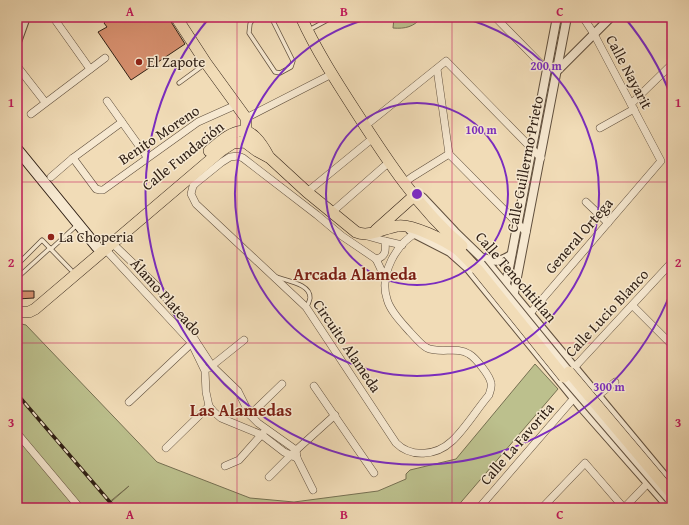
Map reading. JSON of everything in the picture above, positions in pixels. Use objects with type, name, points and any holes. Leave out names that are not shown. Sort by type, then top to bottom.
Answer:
[{"type":"main road","name":"Calle Tenochtitlan","points":[[301,17],[332,74],[388,163],[414,196],[450,236],[480,263],[567,375]]},
{"type":"main road","points":[[178,18],[206,63],[246,118],[246,137]]},
{"type":"main road","name":"Calle Fundación","points":[[105,246],[136,213],[230,134],[238,131],[246,137]]},
{"type":"main road","name":"Calle Fundación","points":[[18,312],[29,307],[74,272],[222,150],[246,137],[254,136],[263,146],[270,158],[307,192],[356,232],[369,233]]},
{"type":"main road","points":[[17,150],[78,224],[105,246]]},
{"type":"main road","points":[[369,233],[414,196]]},
{"type":"main road","points":[[369,233],[401,225],[456,248],[467,258],[480,263]]},
{"type":"main road","points":[[567,375],[671,501]]},
{"type":"street","points":[[17,42],[26,17]]},
{"type":"street","points":[[53,17],[90,69]]},
{"type":"street","points":[[495,17],[546,69],[557,70],[611,17]]},
{"type":"street","name":"Calle Guillermo Prieto","points":[[499,306],[507,286],[511,255],[557,17]]},
{"type":"street","name":"Calle Guillermo Prieto","points":[[506,316],[514,296],[568,17]]},
{"type":"street","name":"Calle Nayarit","points":[[583,17],[594,34],[661,162]]},
{"type":"street","points":[[31,114],[105,58]]},
{"type":"street","points":[[365,126],[446,61],[541,158]]},
{"type":"street","points":[[600,128],[633,107],[672,64]]},
{"type":"street","points":[[17,66],[45,102]]},
{"type":"street","points":[[437,68],[449,154],[526,232]]},
{"type":"street","name":"Calle Fundación","points":[[246,118],[332,74]]},
{"type":"street","points":[[107,101],[147,157]]},
{"type":"street","name":"Benito Moreno","points":[[73,158],[96,189],[103,190],[147,157],[198,122],[236,105]]},
{"type":"street","points":[[51,177],[73,158],[122,122]]},
{"type":"street","points":[[307,192],[373,138]]},
{"type":"street","points":[[404,184],[412,177],[449,154]]},
{"type":"street","name":"Circuito Alameda","points":[[386,280],[376,259],[342,236],[318,215],[247,161],[238,156],[230,157],[222,162],[193,186],[191,194],[196,204],[306,307],[396,443],[405,450],[414,454],[428,453],[452,440],[489,395],[491,388],[490,379],[470,354],[458,350],[435,350],[426,348],[407,328],[389,304],[385,290],[388,268],[392,259],[402,245],[418,232]]},
{"type":"street","name":"General Ortega","points":[[517,328],[661,162]]},
{"type":"street","points":[[332,212],[388,163]]},
{"type":"street","points":[[586,202],[608,223]]},
{"type":"street","points":[[397,211],[396,218],[401,225]]},
{"type":"street","name":"Calle Tenochtitlan","points":[[418,232],[459,258],[517,328],[567,375]]},
{"type":"street","points":[[369,233],[384,241],[402,245]]},
{"type":"street","points":[[376,259],[381,258],[386,250],[384,241]]},
{"type":"street","name":"Álamo Plateado","points":[[105,246],[193,341]]},
{"type":"street","name":"Álamo Plateado","points":[[105,246],[159,288],[193,341],[208,368],[206,392],[209,406]]},
{"type":"street","points":[[480,263],[502,260],[511,255]]},
{"type":"street","name":"Calle Tenochtitlan","points":[[480,263],[507,286],[529,314],[567,375]]},
{"type":"street","name":"Calle Lucio Blanco","points":[[567,375],[671,267]]},
{"type":"street","points":[[633,306],[672,345]]},
{"type":"street","points":[[244,340],[208,368],[238,391],[250,415],[264,432],[294,454],[313,490]]},
{"type":"street","points":[[129,402],[193,341]]},
{"type":"street","points":[[567,375],[598,396],[672,485]]},
{"type":"street","points":[[567,375],[574,398],[582,408],[648,483],[671,501]]},
{"type":"street","points":[[582,408],[615,382]]},
{"type":"street","points":[[250,415],[282,384]]},
{"type":"street","points":[[314,386],[374,473]]},
{"type":"street","name":"Calle La Favorita","points":[[482,507],[574,398]]},
{"type":"street","points":[[166,448],[209,406],[221,418],[264,432]]},
{"type":"street","points":[[268,477],[334,415]]},
{"type":"street","points":[[225,466],[239,460],[264,432]]},
{"type":"street","points":[[17,433],[80,508]]},
{"type":"street","points":[[542,508],[585,463],[624,508],[648,483]]},
{"type":"lane","points":[[254,17],[250,24],[249,33],[275,72],[280,73],[291,67],[293,61],[271,17]]},
{"type":"lane","points":[[308,30],[333,17]]},
{"type":"lane","points":[[179,83],[206,63]]},
{"type":"lane","points":[[17,278],[78,224]]},
{"type":"lane","points":[[17,265],[42,240],[74,272]]},
{"type":"lane","points":[[274,276],[304,286],[310,296],[309,304],[306,307]]},
{"type":"green space","points":[[391,17],[422,17],[412,25],[405,28],[393,28],[394,18]]},
{"type":"green space","points":[[17,323],[26,325],[157,462],[250,498],[294,502],[378,491],[406,479],[406,474],[410,470],[456,459],[535,364],[558,389],[456,508],[104,508],[129,486],[102,508],[17,508]]},
{"type":"building","name":"El Zapote","points":[[108,17],[168,17],[185,44],[131,80],[98,32],[107,27],[104,23]]},
{"type":"building","points":[[17,291],[34,291],[34,298],[17,299]]},
{"type":"railway","points":[[17,394],[115,508]]},
{"type":"place","name":"El Zapote","points":[[139,62]]},
{"type":"place","name":"La Choperia","points":[[51,237]]},
{"type":"district","name":"Arcada Alameda","points":[[355,274]]},
{"type":"district","name":"Las Alamedas","points":[[241,410]]}]
